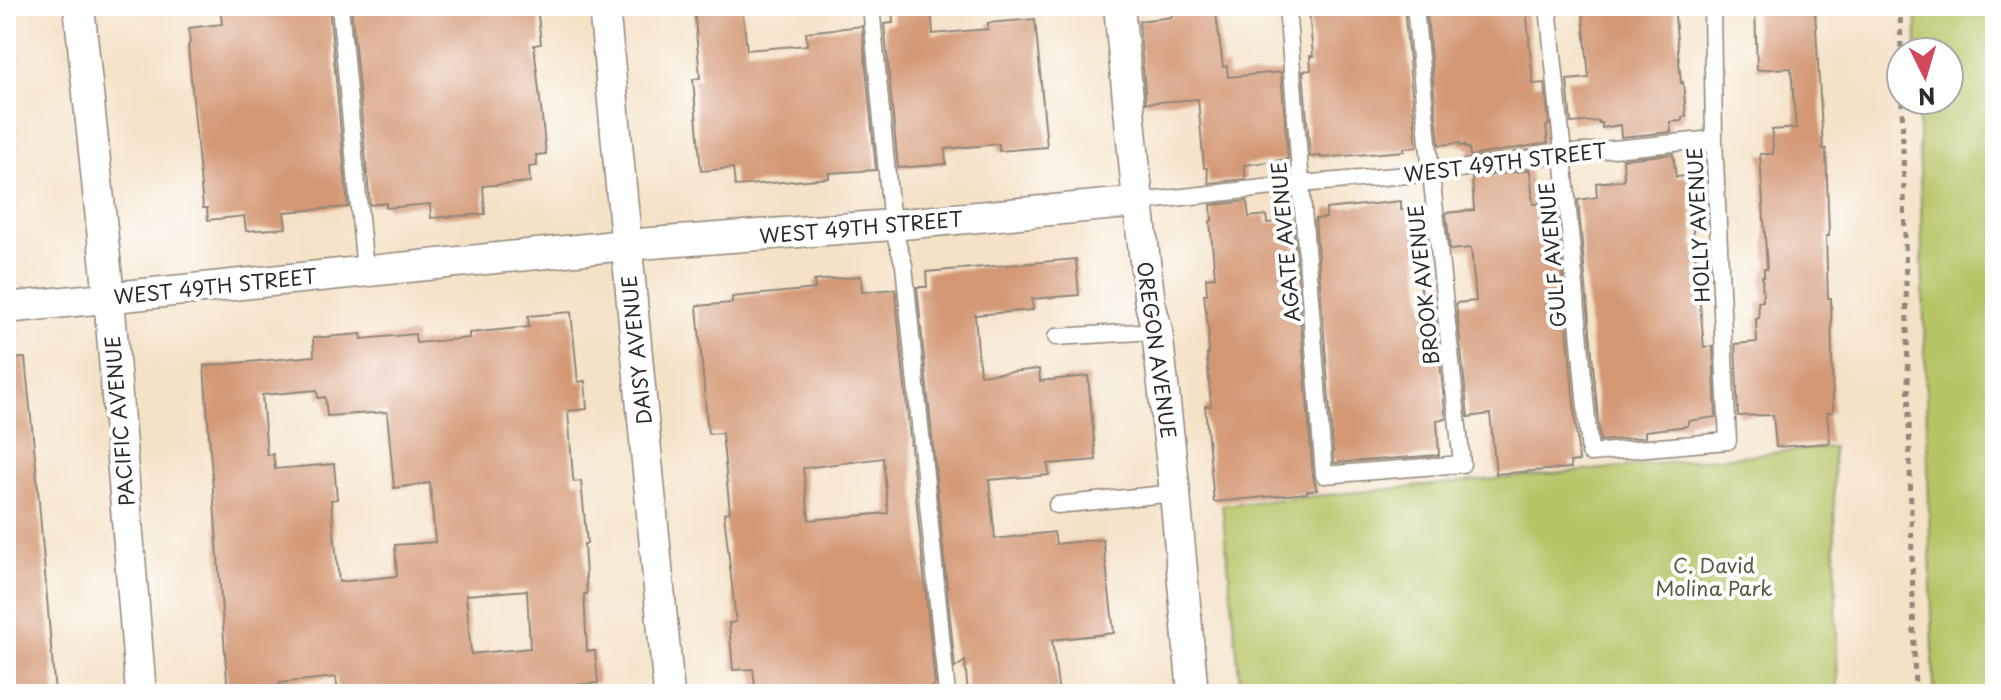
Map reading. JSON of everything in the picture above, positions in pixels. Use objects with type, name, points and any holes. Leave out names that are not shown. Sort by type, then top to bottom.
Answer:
[{"type":"street","name":"PACIFIC AVENUE","points":[[79,6],[109,297],[141,694]]},
{"type":"street","name":"DAISY AVENUE","points":[[604,6],[669,694]]},
{"type":"street","name":"OREGON AVENUE","points":[[1119,6],[1138,202],[1150,303],[1157,331],[1175,493],[1193,694]]},
{"type":"street","name":"WEST 49TH STREET","points":[[6,308],[625,245],[1138,202]]},
{"type":"lane","points":[[340,6],[365,271]]},
{"type":"lane","points":[[871,6],[892,225],[904,265],[947,694]]},
{"type":"lane","name":"AGATE AVENUE","points":[[1287,6],[1324,475]]},
{"type":"lane","name":"BROOK AVENUE","points":[[1324,475],[1462,464],[1415,6]]},
{"type":"lane","name":"GULF AVENUE","points":[[1548,6],[1590,453]]},
{"type":"lane","name":"HOLLY AVENUE","points":[[1590,453],[1728,441],[1714,139],[1712,6]]},
{"type":"lane","name":"WEST 49TH STREET","points":[[1138,202],[1431,173],[1563,154],[1714,139]]},
{"type":"lane","points":[[1056,337],[1157,331]]},
{"type":"lane","points":[[1057,505],[1175,493]]},
{"type":"path","points":[[1900,6],[1901,36]]},
{"type":"path","points":[[1902,116],[1915,694]]},
{"type":"green space","points":[[1916,6],[1995,6],[1995,694],[1934,694],[1918,116],[1965,116],[1965,36],[1917,36]]},
{"type":"green space","name":"C. David Molina Park","points":[[1833,447],[1838,694],[1241,694],[1222,505]]},
{"type":"building","points":[[329,6],[348,207],[284,212],[286,228],[246,231],[244,216],[208,220],[207,208],[203,208],[189,28],[222,24],[220,8]]},
{"type":"building","points":[[351,6],[537,6],[541,44],[534,45],[546,154],[536,155],[537,166],[529,167],[530,182],[483,186],[485,214],[431,218],[430,204],[386,208],[386,203],[370,205]]},
{"type":"building","points":[[694,6],[742,6],[747,50],[807,45],[806,32],[862,26],[876,170],[829,173],[829,178],[735,186],[733,168],[701,171],[693,79],[700,78]]},
{"type":"building","points":[[892,6],[931,6],[933,34],[988,29],[988,23],[1035,19],[1047,147],[999,151],[999,144],[945,149],[946,164],[898,168],[884,24],[893,23]]},
{"type":"building","points":[[1171,6],[1215,6],[1223,67],[1227,66],[1228,77],[1281,72],[1288,159],[1244,165],[1246,179],[1209,183],[1207,168],[1204,168],[1198,99],[1146,103],[1139,21],[1172,17]]},
{"type":"building","points":[[1314,6],[1404,6],[1417,147],[1404,148],[1404,151],[1310,157],[1303,71],[1311,70],[1310,56],[1313,56],[1309,10],[1315,9]]},
{"type":"building","points":[[1426,6],[1526,6],[1533,84],[1545,83],[1548,143],[1470,156],[1469,148],[1460,146],[1460,143],[1439,145]]},
{"type":"building","points":[[1582,6],[1674,6],[1686,116],[1682,117],[1682,121],[1670,122],[1671,132],[1621,137],[1620,125],[1602,128],[1599,121],[1571,123],[1567,80],[1589,78]]},
{"type":"building","points":[[1755,6],[1807,6],[1807,10],[1815,10],[1823,149],[1826,149],[1833,412],[1827,413],[1830,443],[1776,447],[1773,415],[1738,416],[1735,344],[1757,342],[1758,302],[1763,301],[1762,276],[1764,269],[1767,269],[1760,154],[1773,154],[1772,130],[1796,128],[1791,68],[1757,70]]},
{"type":"building","points":[[1673,154],[1676,177],[1688,176],[1704,347],[1713,346],[1716,417],[1688,421],[1688,426],[1645,431],[1645,437],[1600,441],[1578,200],[1597,197],[1596,183],[1624,180],[1623,159]]},
{"type":"building","points":[[1530,170],[1533,204],[1556,202],[1579,461],[1570,462],[1571,468],[1496,474],[1490,414],[1468,417],[1456,303],[1476,301],[1471,248],[1450,250],[1446,213],[1474,210],[1472,178]]},
{"type":"building","points":[[1247,201],[1249,217],[1266,215],[1267,223],[1293,220],[1313,476],[1317,490],[1214,502],[1205,406],[1211,406],[1204,294],[1207,294],[1206,278],[1215,277],[1211,205]]},
{"type":"building","points":[[1401,201],[1401,210],[1412,209],[1413,216],[1424,215],[1428,252],[1417,253],[1423,306],[1434,305],[1446,419],[1437,420],[1439,455],[1334,463],[1315,219],[1326,218],[1326,209]]},
{"type":"building","points":[[1076,259],[1079,295],[1032,299],[1033,310],[975,315],[980,375],[1039,369],[1040,381],[1088,376],[1096,460],[1048,464],[1049,475],[989,480],[995,539],[1054,532],[1056,544],[1103,539],[1114,633],[1052,640],[1059,694],[968,694],[965,661],[955,668],[917,287],[927,287],[926,272]]},
{"type":"building","points":[[861,276],[862,292],[895,289],[935,684],[922,694],[756,694],[753,669],[733,670],[729,623],[736,622],[724,513],[730,512],[722,433],[708,434],[697,306],[732,303],[732,297],[815,289],[814,281]],"holes":[[[883,458],[888,513],[809,520],[803,468]]]},
{"type":"building","points":[[571,312],[578,382],[585,381],[587,409],[568,411],[573,478],[574,482],[581,481],[587,544],[584,544],[587,594],[584,594],[587,651],[595,651],[598,683],[473,694],[338,694],[336,677],[279,683],[280,694],[228,694],[204,366],[314,356],[313,338],[361,334],[362,339],[415,334],[416,343],[469,338],[469,333],[529,327],[528,316]],"holes":[[[317,390],[318,398],[325,397],[327,416],[387,412],[394,488],[430,483],[435,542],[395,545],[397,576],[339,582],[331,500],[337,499],[334,464],[275,469],[273,454],[267,455],[262,395]],[[527,590],[530,648],[471,654],[466,595]]]},
{"type":"building","points":[[25,358],[55,694],[9,694],[6,664],[6,359]]}]
